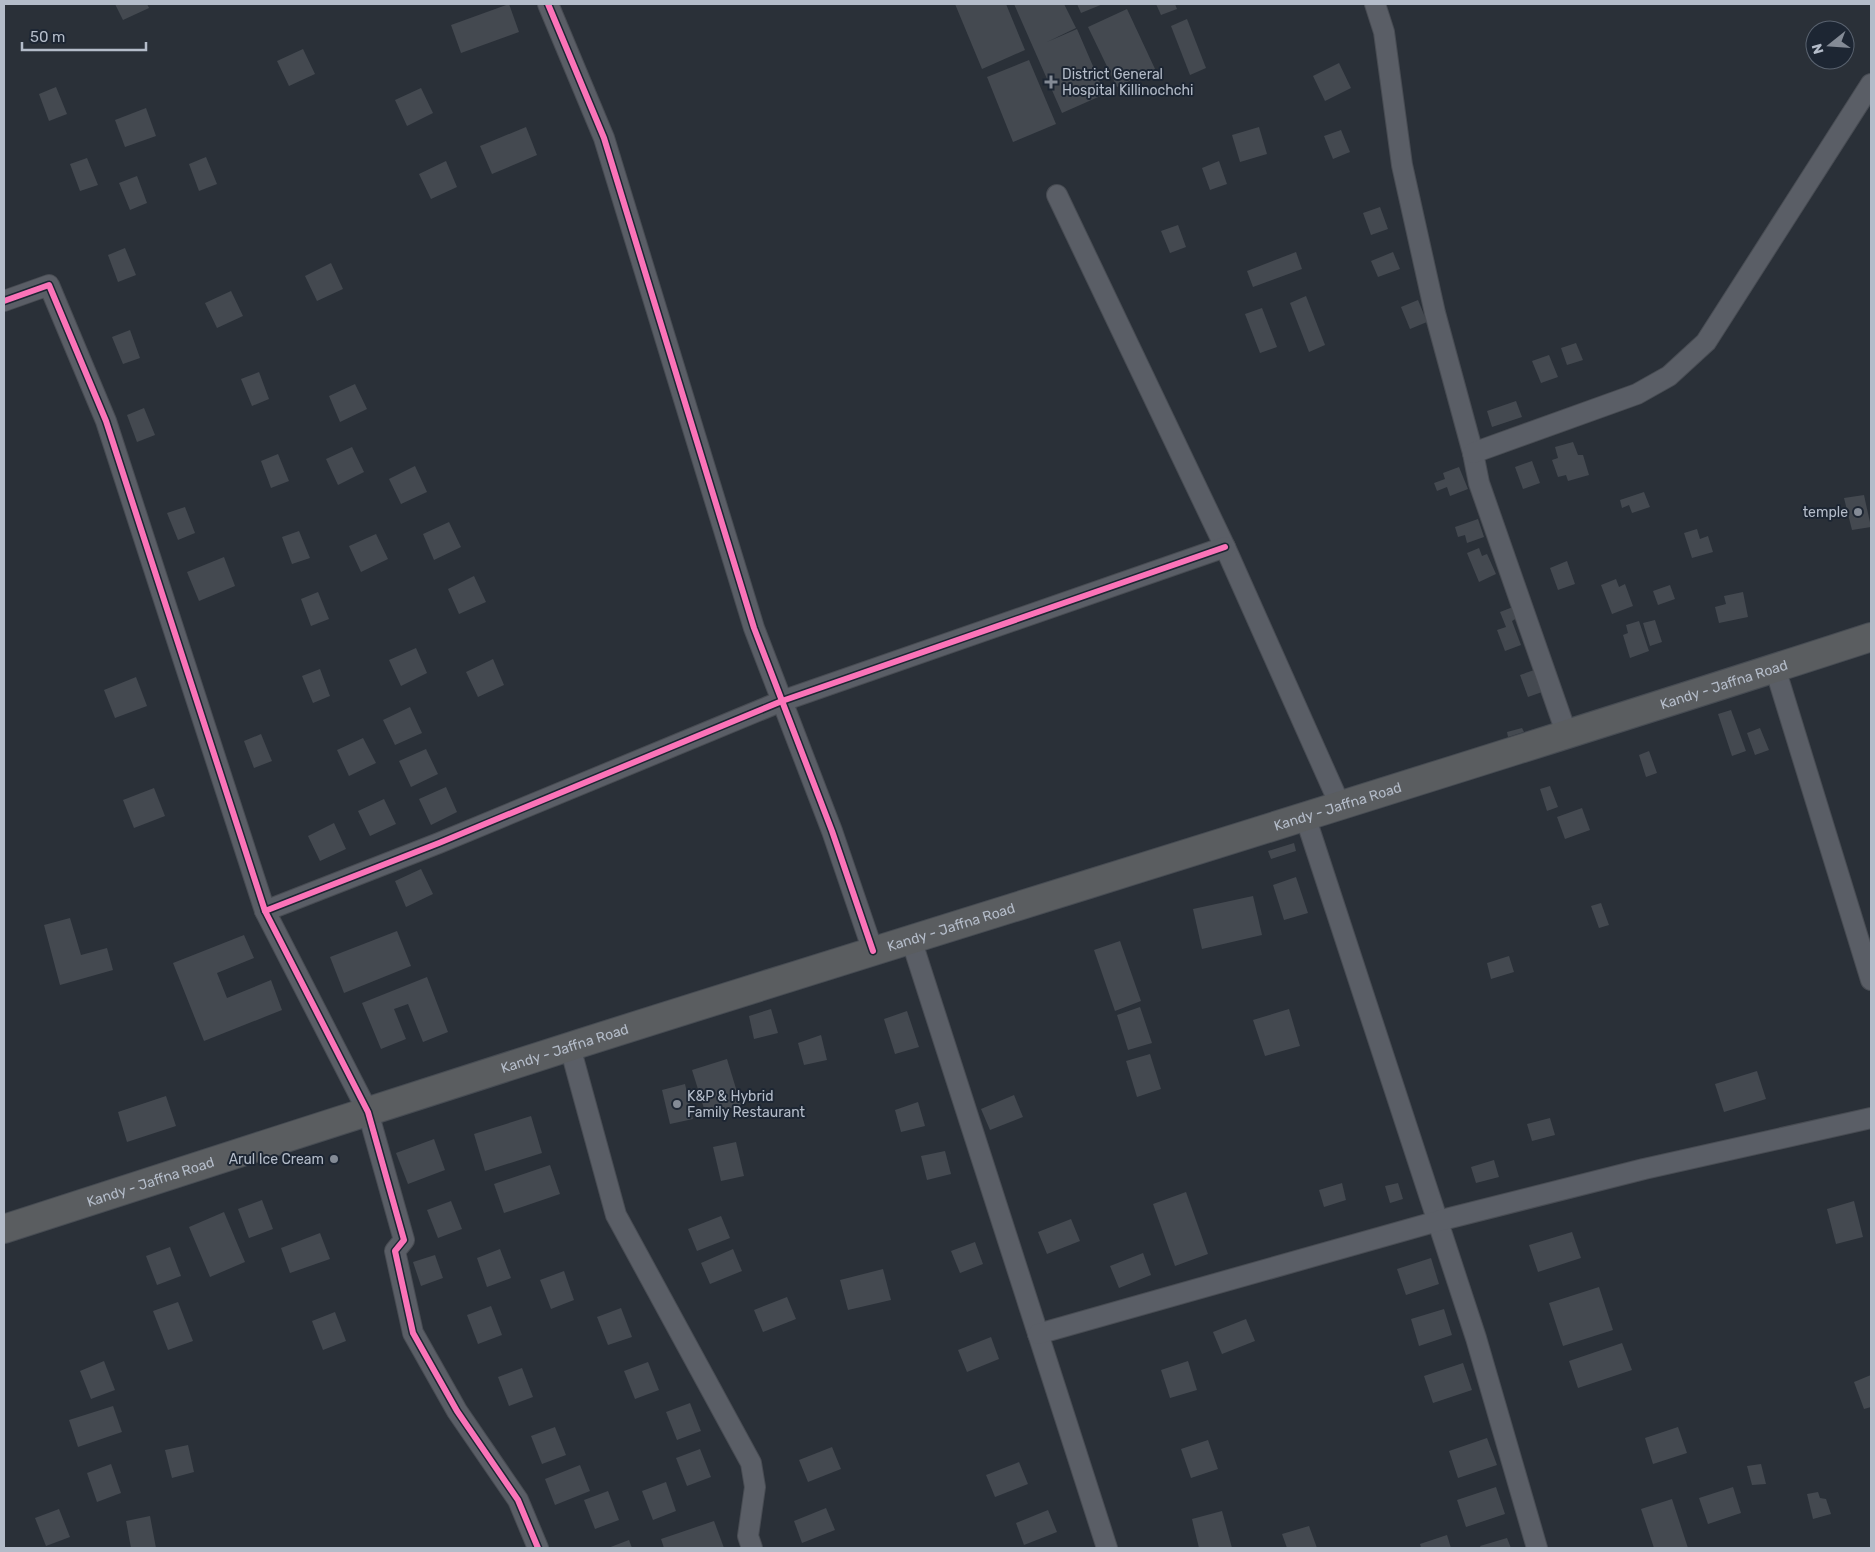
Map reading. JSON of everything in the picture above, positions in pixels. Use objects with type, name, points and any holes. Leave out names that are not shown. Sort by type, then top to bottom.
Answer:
[{"type":"highway","name":"Kandy - Jaffna Road","points":[[4,1229],[570,1047],[1567,735],[1871,637]]},
{"type":"street","points":[[548,4],[604,138],[754,628],[832,831],[873,951]]},
{"type":"street","points":[[1374,4],[1384,32],[1402,165],[1435,313],[1474,453],[1479,483],[1567,735]]},
{"type":"street","points":[[1474,453],[1637,394],[1669,376],[1706,342],[1871,84]]},
{"type":"street","points":[[1057,195],[1225,548],[1340,805]]},
{"type":"street","points":[[4,301],[49,285],[53,294],[106,421],[265,911],[368,1112],[404,1240],[396,1251],[413,1333],[457,1412],[518,1500],[538,1548]]},
{"type":"street","points":[[265,911],[439,843],[782,701],[1225,548]]},
{"type":"street","points":[[1775,668],[1871,980]]},
{"type":"street","points":[[1305,816],[1476,1338],[1537,1548]]},
{"type":"street","points":[[911,939],[1107,1548]]},
{"type":"street","points":[[570,1047],[616,1215],[751,1463],[755,1487],[748,1536],[752,1548]]},
{"type":"street","points":[[1038,1334],[1438,1222],[1644,1169],[1871,1118]]},
{"type":"building","points":[[115,4],[147,4],[149,8],[123,20]]},
{"type":"building","points":[[509,4],[519,32],[461,53],[451,25]]},
{"type":"building","points":[[955,4],[1006,4],[1025,50],[982,69]]},
{"type":"building","points":[[1014,4],[1064,4],[1076,28],[1047,42],[1077,29],[1105,94],[1062,113]]},
{"type":"building","points":[[1077,4],[1103,4],[1081,13]]},
{"type":"building","points":[[1156,4],[1175,4],[1177,9],[1161,15]]},
{"type":"building","points":[[1127,9],[1155,69],[1117,87],[1088,27]]},
{"type":"building","points":[[1187,19],[1206,68],[1190,75],[1171,26]]},
{"type":"building","points":[[303,49],[315,74],[289,86],[277,61]]},
{"type":"building","points":[[1029,60],[1056,124],[1013,142],[987,77]]},
{"type":"building","points":[[1339,63],[1351,88],[1325,101],[1313,76]]},
{"type":"building","points":[[56,87],[67,114],[49,121],[39,94]]},
{"type":"building","points":[[421,88],[433,113],[407,126],[395,100]]},
{"type":"building","points":[[146,108],[156,136],[125,147],[115,120]]},
{"type":"building","points":[[526,127],[537,155],[492,174],[480,146]]},
{"type":"building","points":[[1259,127],[1267,154],[1240,162],[1232,135]]},
{"type":"building","points":[[1341,130],[1350,152],[1333,159],[1324,136]]},
{"type":"building","points":[[206,157],[217,184],[199,191],[189,164]]},
{"type":"building","points":[[87,158],[98,185],[80,191],[70,164]]},
{"type":"building","points":[[446,161],[457,187],[431,199],[419,174]]},
{"type":"building","points":[[1219,161],[1227,184],[1210,190],[1202,168]]},
{"type":"building","points":[[137,176],[147,203],[130,210],[119,183]]},
{"type":"building","points":[[1380,207],[1388,229],[1371,235],[1363,213]]},
{"type":"building","points":[[1178,225],[1186,247],[1170,253],[1161,231]]},
{"type":"building","points":[[125,248],[136,275],[118,282],[108,255]]},
{"type":"building","points":[[1296,252],[1302,269],[1253,287],[1247,271]]},
{"type":"building","points":[[1393,252],[1400,269],[1378,277],[1371,261]]},
{"type":"building","points":[[331,263],[343,289],[317,301],[305,276]]},
{"type":"building","points":[[231,291],[243,316],[217,328],[205,303]]},
{"type":"building","points":[[1306,296],[1325,345],[1309,352],[1290,303]]},
{"type":"building","points":[[1418,300],[1427,322],[1410,329],[1401,307]]},
{"type":"building","points":[[1262,308],[1277,347],[1260,353],[1245,314]]},
{"type":"building","points":[[130,330],[140,358],[123,364],[112,337]]},
{"type":"building","points":[[1576,343],[1583,360],[1567,365],[1561,348]]},
{"type":"building","points":[[1549,355],[1558,377],[1541,383],[1532,361]]},
{"type":"building","points":[[259,372],[269,399],[252,406],[241,379]]},
{"type":"building","points":[[355,384],[367,409],[340,422],[329,396]]},
{"type":"building","points":[[1516,401],[1522,417],[1492,427],[1487,411]]},
{"type":"building","points":[[144,408],[155,435],[137,442],[127,415]]},
{"type":"building","points":[[1573,442],[1578,455],[1583,455],[1589,475],[1568,481],[1566,475],[1558,477],[1552,460],[1558,458],[1555,447]]},
{"type":"building","points":[[352,447],[364,472],[338,485],[326,459]]},
{"type":"building","points":[[278,454],[289,481],[271,488],[261,461]]},
{"type":"building","points":[[1532,461],[1540,483],[1523,489],[1515,467]]},
{"type":"building","points":[[415,466],[427,492],[401,504],[389,479]]},
{"type":"building","points":[[1459,467],[1468,489],[1450,496],[1447,487],[1437,491],[1434,483],[1445,479],[1443,473]]},
{"type":"building","points":[[1644,492],[1650,507],[1632,513],[1629,505],[1622,508],[1620,500]]},
{"type":"building","name":"temple","points":[[1864,495],[1871,527],[1852,530],[1844,498]]},
{"type":"building","points":[[185,507],[195,533],[178,540],[167,513]]},
{"type":"building","points":[[1478,519],[1484,537],[1467,543],[1465,535],[1458,537],[1455,527]]},
{"type":"building","points":[[449,522],[461,547],[434,560],[423,534]]},
{"type":"building","points":[[1697,529],[1700,539],[1708,536],[1713,552],[1692,558],[1684,533]]},
{"type":"building","points":[[299,531],[310,558],[292,564],[282,537]]},
{"type":"building","points":[[376,534],[388,559],[361,572],[349,546]]},
{"type":"building","points":[[1479,548],[1482,556],[1487,554],[1496,574],[1479,582],[1467,553]]},
{"type":"building","points":[[224,557],[235,586],[199,601],[187,572]]},
{"type":"building","points":[[1567,561],[1575,584],[1558,590],[1550,568]]},
{"type":"building","points":[[474,576],[486,602],[459,614],[448,589]]},
{"type":"building","points":[[1616,579],[1619,587],[1625,584],[1633,606],[1612,614],[1601,585]]},
{"type":"building","points":[[1670,585],[1675,599],[1658,605],[1653,591]]},
{"type":"building","points":[[318,592],[329,619],[311,626],[301,599]]},
{"type":"building","points":[[1743,592],[1748,617],[1719,623],[1715,607],[1726,604],[1724,596]]},
{"type":"building","points":[[1513,607],[1517,618],[1512,621],[1521,645],[1505,651],[1497,630],[1506,627],[1500,612]]},
{"type":"building","points":[[1655,620],[1662,642],[1650,646],[1643,623]]},
{"type":"building","points":[[1639,621],[1649,651],[1630,658],[1623,635],[1628,633],[1626,625]]},
{"type":"building","points":[[416,648],[427,673],[401,686],[389,660]]},
{"type":"building","points":[[493,659],[504,685],[478,697],[466,672]]},
{"type":"building","points":[[320,669],[330,696],[313,703],[302,676]]},
{"type":"building","points":[[1537,669],[1545,691],[1528,697],[1520,675]]},
{"type":"building","points":[[136,677],[147,706],[115,718],[104,690]]},
{"type":"building","points":[[410,707],[422,733],[395,745],[383,720]]},
{"type":"building","points":[[1731,710],[1746,751],[1732,756],[1718,714]]},
{"type":"building","points":[[1522,728],[1524,732],[1508,737],[1507,732]]},
{"type":"building","points":[[1760,728],[1769,750],[1755,755],[1747,733]]},
{"type":"building","points":[[261,734],[272,761],[254,768],[244,741]]},
{"type":"building","points":[[363,738],[376,763],[349,776],[337,750]]},
{"type":"building","points":[[426,749],[438,774],[411,787],[399,761]]},
{"type":"building","points":[[1649,751],[1657,773],[1646,777],[1639,755]]},
{"type":"building","points":[[1550,786],[1558,807],[1547,811],[1540,789]]},
{"type":"building","points":[[446,787],[457,812],[431,825],[419,799]]},
{"type":"building","points":[[154,788],[165,816],[134,828],[123,800]]},
{"type":"building","points":[[384,799],[396,824],[370,836],[358,811]]},
{"type":"building","points":[[1582,808],[1590,830],[1565,839],[1557,817]]},
{"type":"building","points":[[334,823],[346,849],[320,861],[308,836]]},
{"type":"building","points":[[1294,843],[1296,851],[1271,859],[1268,851]]},
{"type":"building","points":[[421,869],[433,894],[406,907],[395,881]]},
{"type":"building","points":[[1296,877],[1308,913],[1284,920],[1273,885]]},
{"type":"building","points":[[1253,896],[1262,935],[1202,949],[1193,909]]},
{"type":"building","points":[[1601,903],[1609,925],[1599,928],[1591,906]]},
{"type":"building","points":[[70,918],[81,955],[107,948],[113,970],[60,985],[44,925]]},
{"type":"building","points":[[397,931],[411,966],[344,993],[330,957]]},
{"type":"building","points":[[244,935],[254,958],[217,973],[227,998],[271,980],[282,1010],[204,1041],[173,963]]},
{"type":"building","points":[[1120,941],[1141,1001],[1115,1011],[1094,950]]},
{"type":"building","points":[[1509,956],[1514,972],[1491,979],[1487,963]]},
{"type":"building","points":[[427,977],[448,1032],[423,1042],[408,1004],[394,1009],[406,1039],[381,1049],[362,1003]]},
{"type":"building","points":[[1140,1007],[1152,1043],[1128,1050],[1117,1015]]},
{"type":"building","points":[[771,1009],[778,1033],[754,1039],[749,1016]]},
{"type":"building","points":[[1289,1009],[1300,1046],[1265,1056],[1253,1020]]},
{"type":"building","points":[[907,1011],[919,1047],[895,1054],[884,1019]]},
{"type":"building","points":[[821,1035],[827,1060],[804,1065],[798,1043]]},
{"type":"building","points":[[1150,1054],[1161,1089],[1137,1097],[1126,1061]]},
{"type":"building","points":[[727,1059],[741,1105],[706,1115],[692,1070]]},
{"type":"building","points":[[1757,1071],[1766,1099],[1724,1112],[1715,1084]]},
{"type":"building","points":[[685,1084],[693,1119],[670,1124],[662,1090]]},
{"type":"building","points":[[1014,1095],[1023,1117],[990,1130],[981,1109]]},
{"type":"building","points":[[166,1096],[176,1126],[127,1142],[118,1112]]},
{"type":"building","points":[[918,1102],[925,1126],[901,1132],[895,1110]]},
{"type":"building","points":[[531,1116],[542,1153],[485,1171],[474,1134]]},
{"type":"building","points":[[1550,1118],[1555,1135],[1532,1141],[1527,1124]]},
{"type":"building","points":[[434,1139],[445,1170],[408,1184],[396,1153]]},
{"type":"building","points":[[736,1142],[744,1176],[721,1181],[713,1147]]},
{"type":"building","points":[[945,1151],[951,1174],[927,1180],[921,1156]]},
{"type":"building","points":[[1494,1160],[1499,1177],[1476,1183],[1471,1167]]},
{"type":"building","points":[[550,1165],[560,1194],[504,1213],[494,1184]]},
{"type":"building","points":[[1342,1183],[1346,1200],[1324,1207],[1319,1190]]},
{"type":"building","points":[[1398,1183],[1403,1199],[1390,1203],[1385,1186]]},
{"type":"building","points":[[1186,1192],[1208,1254],[1175,1266],[1153,1204]]},
{"type":"building","points":[[262,1200],[273,1229],[249,1238],[238,1209]]},
{"type":"building","points":[[451,1201],[462,1229],[438,1238],[427,1210]]},
{"type":"building","points":[[1854,1201],[1863,1237],[1836,1244],[1827,1209]]},
{"type":"building","points":[[224,1212],[245,1262],[210,1277],[189,1227]]},
{"type":"building","points":[[721,1216],[730,1238],[697,1251],[688,1229]]},
{"type":"building","points":[[1071,1219],[1080,1241],[1047,1254],[1038,1232]]},
{"type":"building","points":[[1572,1232],[1581,1258],[1538,1272],[1529,1245]]},
{"type":"building","points":[[320,1233],[330,1259],[290,1273],[281,1248]]},
{"type":"building","points":[[975,1242],[983,1264],[960,1273],[951,1251]]},
{"type":"building","points":[[170,1247],[181,1276],[157,1285],[146,1256]]},
{"type":"building","points":[[500,1249],[511,1278],[487,1287],[477,1258]]},
{"type":"building","points":[[733,1249],[742,1271],[710,1284],[701,1263]]},
{"type":"building","points":[[1143,1253],[1151,1275],[1119,1288],[1110,1266]]},
{"type":"building","points":[[435,1255],[443,1278],[421,1286],[413,1262]]},
{"type":"building","points":[[1431,1258],[1439,1284],[1406,1295],[1397,1269]]},
{"type":"building","points":[[883,1269],[891,1300],[848,1310],[840,1280]]},
{"type":"building","points":[[564,1271],[574,1300],[551,1309],[540,1280]]},
{"type":"building","points":[[1599,1287],[1613,1330],[1563,1346],[1549,1303]]},
{"type":"building","points":[[787,1297],[796,1319],[763,1332],[754,1310]]},
{"type":"building","points":[[178,1302],[193,1341],[168,1350],[153,1311]]},
{"type":"building","points":[[491,1306],[502,1335],[478,1344],[467,1315]]},
{"type":"building","points":[[621,1308],[632,1337],[608,1345],[597,1317]]},
{"type":"building","points":[[1444,1309],[1452,1335],[1419,1346],[1411,1319]]},
{"type":"building","points":[[335,1312],[346,1341],[323,1350],[312,1321]]},
{"type":"building","points":[[1246,1319],[1255,1341],[1222,1354],[1213,1332]]},
{"type":"building","points":[[991,1337],[999,1359],[967,1372],[958,1350]]},
{"type":"building","points":[[1622,1343],[1632,1370],[1578,1388],[1569,1361]]},
{"type":"building","points":[[104,1361],[115,1390],[91,1399],[80,1371]]},
{"type":"building","points":[[1188,1361],[1197,1390],[1170,1398],[1161,1370]]},
{"type":"building","points":[[648,1362],[659,1390],[635,1399],[624,1371]]},
{"type":"building","points":[[1463,1363],[1472,1390],[1433,1403],[1424,1376]]},
{"type":"building","points":[[522,1368],[533,1397],[509,1406],[498,1377]]},
{"type":"building","points":[[1871,1375],[1871,1407],[1864,1409],[1854,1382]]},
{"type":"building","points":[[690,1403],[701,1431],[677,1440],[666,1412]]},
{"type":"building","points":[[113,1406],[122,1432],[78,1447],[69,1420]]},
{"type":"building","points":[[555,1427],[566,1455],[542,1464],[531,1436]]},
{"type":"building","points":[[1678,1427],[1687,1453],[1653,1464],[1645,1438]]},
{"type":"building","points":[[1487,1438],[1497,1465],[1458,1478],[1449,1451]]},
{"type":"building","points":[[1208,1440],[1218,1469],[1191,1478],[1181,1449]]},
{"type":"building","points":[[188,1445],[194,1472],[172,1478],[165,1450]]},
{"type":"building","points":[[832,1447],[841,1469],[808,1482],[799,1460]]},
{"type":"building","points":[[700,1449],[711,1477],[687,1486],[676,1458]]},
{"type":"building","points":[[1019,1462],[1028,1484],[995,1497],[986,1475]]},
{"type":"building","points":[[111,1464],[121,1493],[97,1502],[87,1473]]},
{"type":"building","points":[[1761,1464],[1766,1484],[1752,1485],[1747,1466]]},
{"type":"building","points":[[580,1465],[590,1491],[555,1505],[545,1479]]},
{"type":"building","points":[[666,1482],[676,1511],[653,1520],[642,1491]]},
{"type":"building","points":[[1496,1487],[1505,1514],[1466,1527],[1457,1500]]},
{"type":"building","points":[[1733,1487],[1741,1513],[1708,1524],[1699,1498]]},
{"type":"building","points":[[608,1491],[619,1520],[595,1529],[584,1500]]},
{"type":"building","points":[[1818,1492],[1820,1498],[1826,1499],[1831,1514],[1813,1519],[1807,1494]]},
{"type":"building","points":[[1672,1499],[1688,1548],[1654,1548],[1641,1509]]},
{"type":"building","points":[[826,1508],[835,1530],[802,1543],[794,1521]]},
{"type":"building","points":[[59,1509],[70,1537],[46,1546],[35,1518]]},
{"type":"building","points":[[1048,1510],[1057,1532],[1024,1545],[1016,1523]]},
{"type":"building","points":[[1222,1511],[1232,1548],[1199,1548],[1192,1519]]},
{"type":"building","points":[[150,1516],[156,1548],[131,1548],[126,1521]]},
{"type":"building","points":[[714,1521],[724,1548],[664,1548],[661,1539]]},
{"type":"building","points":[[1309,1526],[1317,1548],[1287,1548],[1282,1534]]},
{"type":"building","points":[[1447,1535],[1451,1548],[1421,1548],[1420,1544]]},
{"type":"building","points":[[1507,1538],[1511,1548],[1481,1548],[1480,1546]]},
{"type":"building","points":[[629,1540],[632,1548],[608,1548]]},
{"type":"cycle path","points":[[548,4],[604,138],[754,628],[832,831],[873,951]]},
{"type":"cycle path","points":[[4,301],[49,285],[106,421],[265,911],[368,1112],[404,1240],[395,1251],[413,1333],[457,1411],[518,1500],[538,1548]]},
{"type":"cycle path","points":[[265,911],[439,843],[782,701],[1225,547]]},
{"type":"place","name":"District General Hospital Killinochchi","points":[[1051,82]]},
{"type":"place","name":"temple","points":[[1858,512]]},
{"type":"place","name":"K&P & Hybrid Family Restaurant","points":[[677,1104]]},
{"type":"place","name":"Arul Ice Cream","points":[[334,1159]]}]
